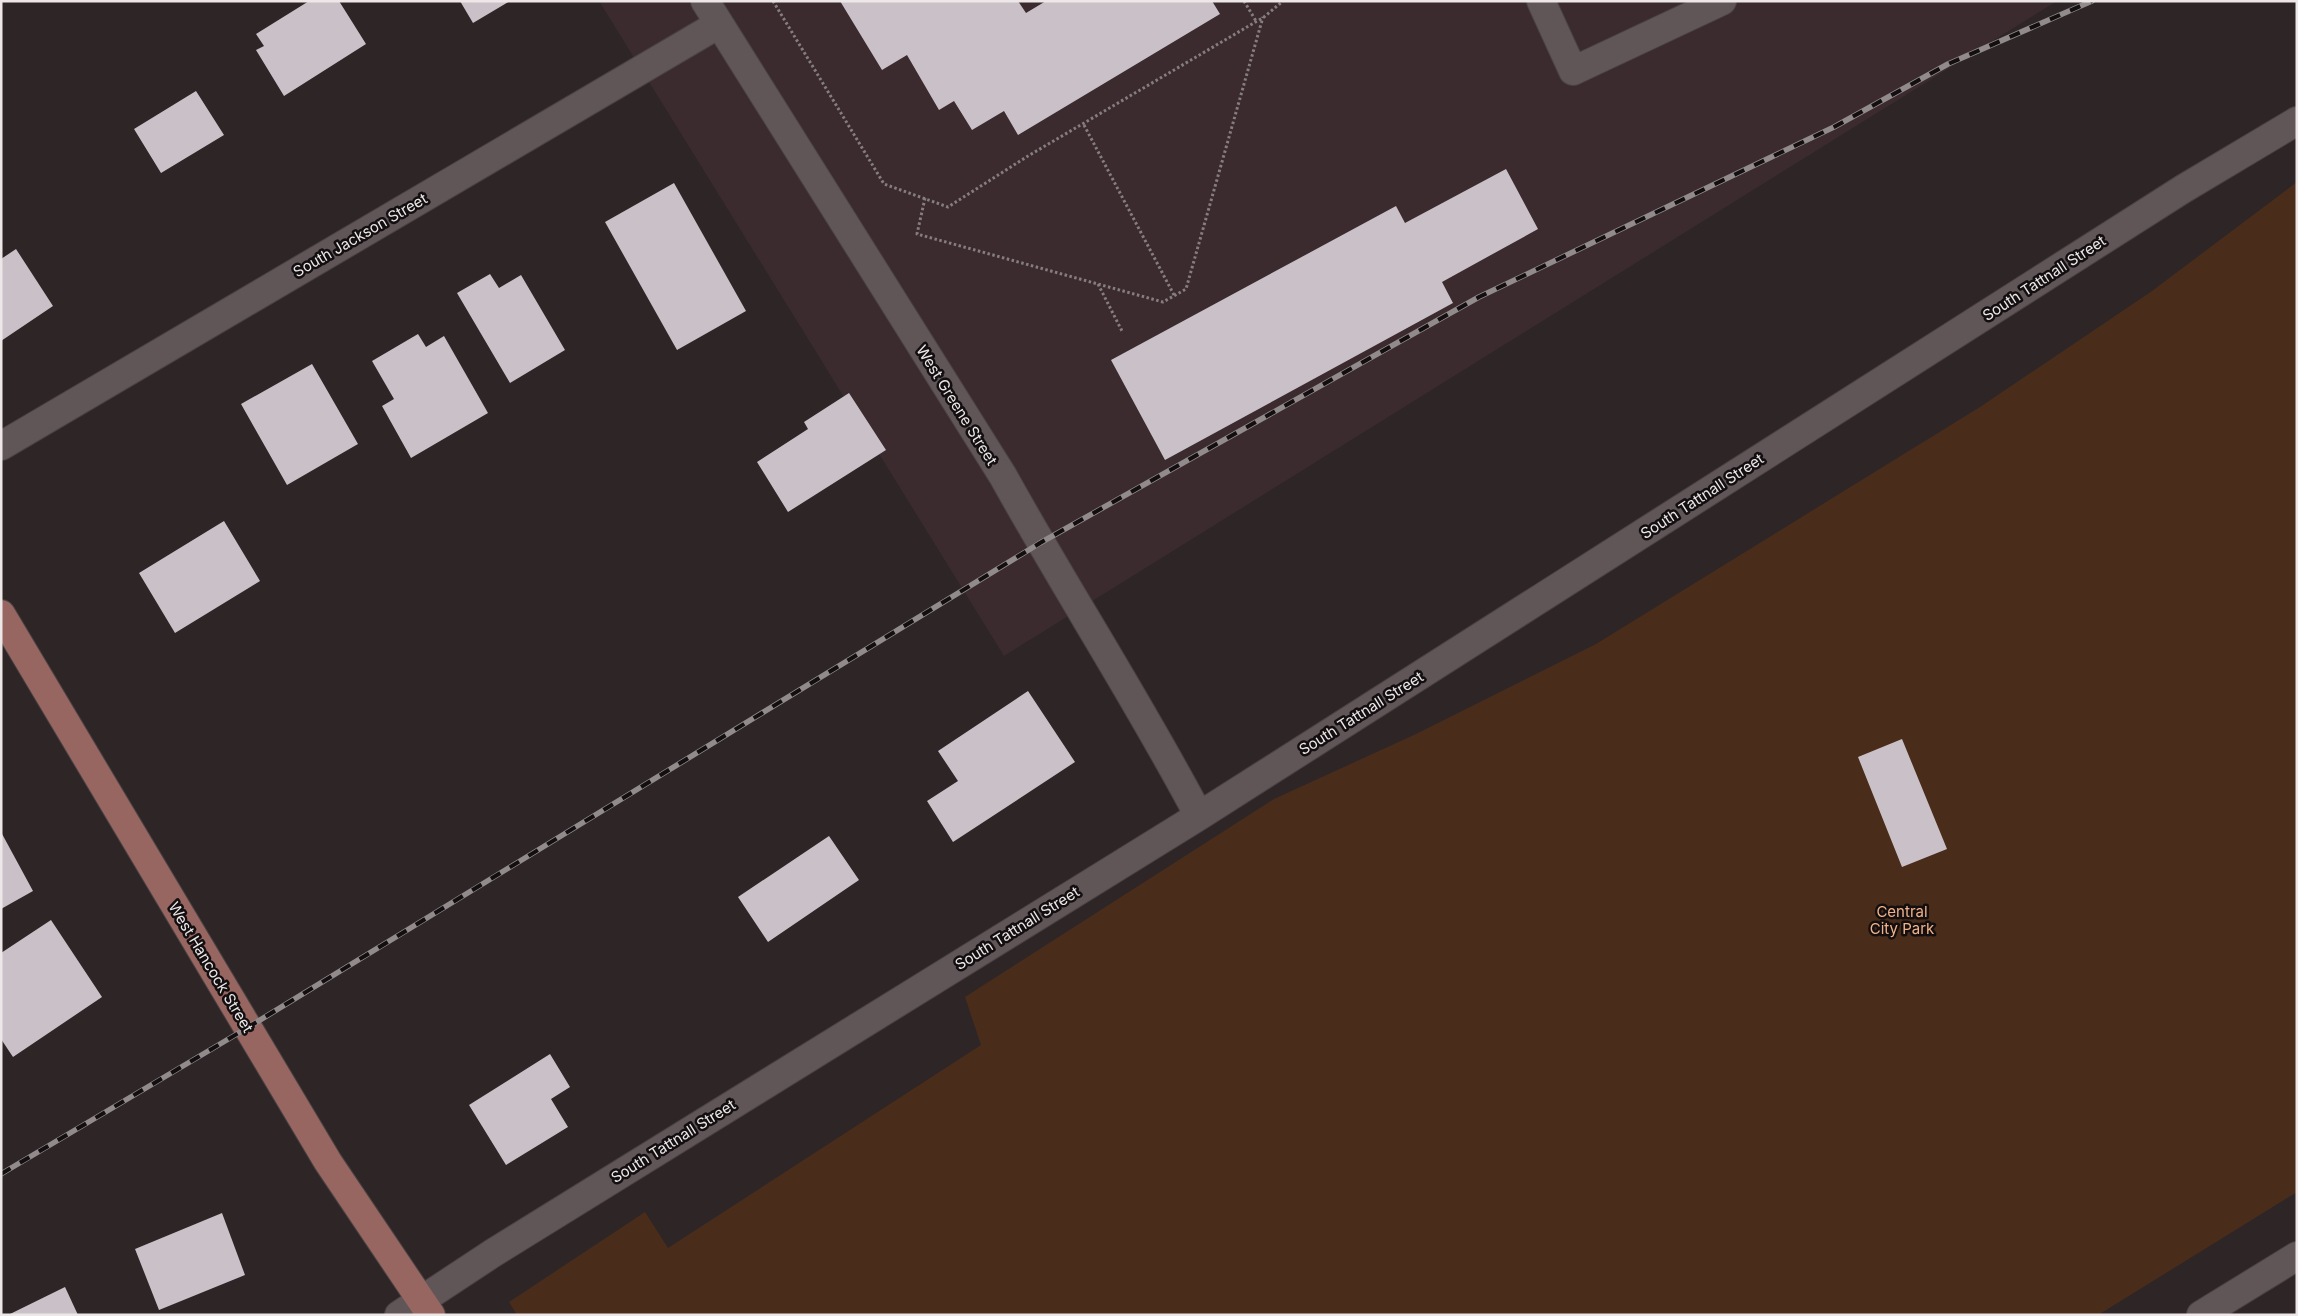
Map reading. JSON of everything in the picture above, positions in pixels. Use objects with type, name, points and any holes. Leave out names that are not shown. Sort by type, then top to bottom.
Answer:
[{"type":"main road","name":"West Hancock Street","points":[[1,614],[328,1162],[426,1308]]},
{"type":"street","name":"West Greene Street","points":[[705,1],[1003,476],[1040,544],[1169,759],[1199,816]]},
{"type":"street","points":[[1541,1],[1573,71],[1722,1]]},
{"type":"street","name":"South Jackson Street","points":[[1,446],[719,24]]},
{"type":"street","name":"South Tattnall Street","points":[[398,1315],[426,1308],[492,1253],[1199,816],[2183,189],[2297,121]]},
{"type":"street","points":[[2201,1315],[2297,1256]]},
{"type":"path","points":[[773,1],[884,184],[948,207],[1028,156],[1084,125],[1264,17],[1283,1]]},
{"type":"path","points":[[1244,1],[1256,21]]},
{"type":"path","points":[[925,198],[917,234],[1163,302],[1186,289],[1264,17]]},
{"type":"path","points":[[1084,125],[1174,295]]},
{"type":"path","points":[[1098,284],[1123,333]]},
{"type":"shaded area","points":[[599,1],[2057,1],[1004,656]]},
{"type":"green space","name":"Central City Park","points":[[2297,182],[2297,1192],[2098,1315],[517,1315],[509,1302],[645,1212],[668,1248],[981,1045],[965,997],[1274,799],[1416,734],[1596,644],[1980,407],[2152,291]]},
{"type":"building","points":[[309,1],[339,1],[366,44],[284,96],[256,50],[264,46],[256,34]]},
{"type":"building","points":[[460,1],[510,1],[473,23]]},
{"type":"building","points":[[840,1],[1018,1],[1026,13],[1046,1],[1212,1],[1220,14],[1018,135],[1004,111],[972,130],[954,101],[939,110],[907,55],[882,70]]},
{"type":"building","points":[[196,91],[224,135],[161,173],[134,129]]},
{"type":"building","points":[[1506,169],[1538,229],[1442,282],[1453,303],[1165,460],[1111,360],[1396,206],[1405,223]]},
{"type":"building","points":[[674,183],[746,311],[677,350],[605,222]]},
{"type":"building","points":[[16,249],[53,306],[1,341],[1,259]]},
{"type":"building","points":[[490,274],[499,288],[521,275],[565,350],[510,383],[457,293]]},
{"type":"building","points":[[418,334],[426,347],[444,336],[488,413],[411,458],[382,406],[394,399],[372,361]]},
{"type":"building","points":[[312,364],[358,444],[287,485],[241,404]]},
{"type":"building","points":[[849,393],[886,450],[788,512],[757,462],[808,429],[804,422]]},
{"type":"building","points":[[224,521],[260,581],[175,633],[139,573]]},
{"type":"building","points":[[1028,691],[1075,762],[953,842],[927,801],[958,781],[938,751]]},
{"type":"building","points":[[1902,739],[1947,849],[1902,867],[1858,757]]},
{"type":"building","points":[[1,832],[33,891],[1,909]]},
{"type":"building","points":[[829,836],[859,880],[768,942],[738,897]]},
{"type":"building","points":[[51,920],[102,997],[13,1057],[1,1039],[1,953]]},
{"type":"building","points":[[550,1054],[570,1087],[551,1099],[568,1127],[506,1165],[469,1105]]},
{"type":"building","points":[[222,1213],[245,1275],[159,1310],[135,1249]]},
{"type":"building","points":[[65,1287],[78,1315],[8,1315]]},
{"type":"railway","points":[[1,1174],[247,1028],[1040,543],[1479,297],[1834,127],[1948,64],[2092,1]]}]
